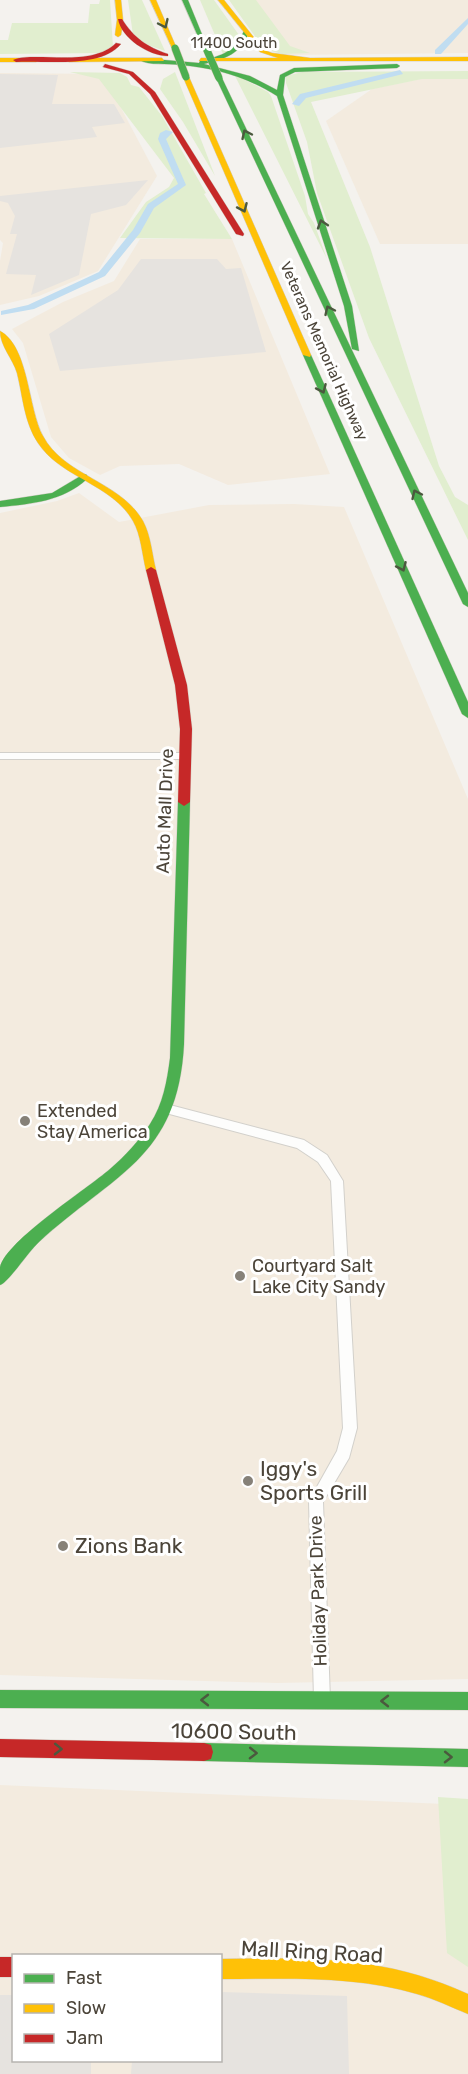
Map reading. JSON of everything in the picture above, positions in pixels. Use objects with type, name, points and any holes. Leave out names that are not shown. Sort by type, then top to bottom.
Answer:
[{"type":"main road","points":[[118,0],[120,55],[109,63],[131,73],[153,93],[248,247],[284,326],[298,335]]},
{"type":"main road","name":"Veterans Memorial Highway","points":[[153,0],[198,63],[363,382],[468,604]]},
{"type":"main road","name":"Veterans Memorial Highway","points":[[185,0],[198,63],[298,335],[468,714]]},
{"type":"main road","points":[[221,0],[266,53],[315,60]]},
{"type":"main road","points":[[120,20],[125,33],[134,42],[149,50],[252,77],[280,90]]},
{"type":"main road","points":[[153,93],[153,88],[161,73],[240,48],[244,43],[246,32]]},
{"type":"main road","points":[[16,60],[100,55],[112,52],[118,44]]},
{"type":"main road","name":"11400 South","points":[[0,67],[142,60],[244,63],[468,59]]},
{"type":"main road","name":"11400 South","points":[[0,60],[109,63],[161,73]]},
{"type":"main road","name":"11400 South","points":[[244,63],[274,66],[468,65]]},
{"type":"main road","points":[[274,66],[348,306],[363,382]]},
{"type":"main road","points":[[280,90],[282,76],[294,70],[397,66]]},
{"type":"main road","name":"Auto Mall Drive","points":[[0,334],[18,360],[38,437],[59,461],[123,503],[138,522],[184,698],[185,756],[176,1061],[166,1109],[142,1147],[127,1164],[38,1232],[14,1256],[0,1279]]},
{"type":"main road","points":[[0,494],[31,490],[84,477]]},
{"type":"main road","points":[[0,504],[56,494],[76,486],[84,477]]},
{"type":"main road","name":"10600 South","points":[[0,1699],[468,1701]]},
{"type":"main road","name":"10600 South","points":[[0,1748],[468,1758]]},
{"type":"main road","name":"Mall Ring Road","points":[[222,1969],[317,1970],[398,1978],[432,1988],[468,2004]]},
{"type":"street","points":[[0,756],[185,756]]},
{"type":"street","name":"Holiday Park Drive","points":[[166,1109],[300,1144],[319,1154],[332,1170],[337,1181],[350,1428],[344,1453],[316,1501],[322,1700]]},
{"type":"shaded area","points":[[253,0],[468,0],[468,53],[285,55]]},
{"type":"shaded area","points":[[0,73],[103,74],[157,176],[98,271],[39,296],[0,305],[0,261],[3,243],[0,240]]},
{"type":"shaded area","points":[[450,73],[468,73],[468,244],[380,244],[326,121],[372,89]]},
{"type":"shaded area","points":[[0,74],[58,75],[52,104],[114,104],[125,123],[92,127],[97,137],[0,148]]},
{"type":"shaded area","points":[[148,180],[126,205],[91,214],[79,275],[31,295],[36,275],[6,274],[17,234],[10,234],[15,216],[8,203],[0,201],[0,196]]},
{"type":"shaded area","points":[[140,239],[232,239],[330,474],[228,485],[179,464],[120,466],[100,475],[69,458],[51,437],[23,343],[12,329],[63,302],[114,281]]},
{"type":"shaded area","points":[[141,259],[217,259],[226,269],[241,268],[266,352],[60,371],[49,334],[118,290]]},
{"type":"shaded area","points":[[79,493],[119,522],[209,505],[294,504],[344,507],[468,799],[468,1679],[277,1683],[0,1675],[0,513],[57,501]]},
{"type":"shaded area","points":[[0,1785],[468,1805],[468,2074],[0,2074]]},
{"type":"shaded area","points":[[222,1992],[347,1996],[349,2074],[131,2074],[132,2062],[222,2062]]},
{"type":"shaded area","points":[[0,1995],[12,1995],[12,2062],[91,2062],[91,2074],[0,2074]]},
{"type":"green space","points":[[100,0],[110,0],[113,47],[105,53],[0,54],[0,40],[8,40],[12,23],[88,23],[90,4],[99,4]]},
{"type":"green space","points":[[128,0],[142,0],[165,51],[142,43],[133,35]]},
{"type":"green space","points":[[200,0],[214,0],[241,39],[237,46],[223,54]]},
{"type":"green space","points":[[229,0],[256,0],[290,46],[310,53],[282,54],[264,49]]},
{"type":"green space","points":[[468,71],[468,79],[422,79],[311,102],[370,247],[439,466],[455,497],[468,505],[468,540],[369,338],[317,193],[307,142],[286,83],[286,76],[302,72]]},
{"type":"green space","points":[[70,72],[120,73],[127,77],[131,85],[139,87],[162,116],[206,193],[204,194],[232,239],[120,238],[146,202],[169,187],[174,178],[99,79]]},
{"type":"green space","points":[[175,72],[215,176],[183,122],[160,89],[163,79]]},
{"type":"green space","points":[[234,74],[268,92],[271,96],[305,196],[308,214],[314,223],[327,259]]},
{"type":"green space","points":[[438,1797],[468,1799],[468,1967],[447,1953]]},
{"type":"waterway","points":[[438,52],[468,20]]},
{"type":"waterway","points":[[296,104],[303,96],[400,72]]},
{"type":"waterway","points":[[4,313],[31,307],[102,274],[137,231],[151,206],[182,185],[162,139],[163,135],[169,132]]},
{"type":"traffic: fast","points":[[185,0],[206,48]]},
{"type":"traffic: fast","points":[[202,62],[230,54],[240,45],[246,32]]},
{"type":"traffic: fast","points":[[175,48],[186,77]]},
{"type":"traffic: fast","points":[[206,48],[219,78]]},
{"type":"traffic: fast","points":[[142,60],[214,67],[248,77],[280,95]]},
{"type":"traffic: fast","points":[[356,349],[348,306],[280,95],[282,76],[294,70],[397,66]]},
{"type":"traffic: fast","points":[[219,78],[468,604]]},
{"type":"traffic: fast","points":[[307,355],[468,714]]},
{"type":"traffic: fast","points":[[0,504],[56,495],[76,485],[84,477]]},
{"type":"traffic: fast","points":[[0,1279],[13,1260],[44,1228],[117,1172],[133,1156],[163,1114],[173,1085],[177,1044],[184,802]]},
{"type":"traffic: fast","points":[[0,1699],[468,1701]]},
{"type":"traffic: fast","points":[[204,1752],[468,1758]]},
{"type":"traffic: slow","points":[[118,0],[120,20],[118,35]]},
{"type":"traffic: slow","points":[[153,0],[175,48]]},
{"type":"traffic: slow","points":[[221,0],[262,51],[271,55],[314,60]]},
{"type":"traffic: slow","points":[[201,60],[468,59]]},
{"type":"traffic: slow","points":[[0,60],[36,60]]},
{"type":"traffic: slow","points":[[69,60],[162,60]]},
{"type":"traffic: slow","points":[[186,77],[307,355]]},
{"type":"traffic: slow","points":[[0,334],[10,347],[21,371],[33,424],[43,444],[65,465],[118,498],[129,509],[138,521],[151,570]]},
{"type":"traffic: slow","points":[[222,1969],[315,1969],[362,1972],[416,1983],[468,2004]]},
{"type":"traffic: jam","points":[[120,20],[133,39],[151,50],[166,55]]},
{"type":"traffic: jam","points":[[16,60],[87,58],[112,51],[118,44]]},
{"type":"traffic: jam","points":[[105,66],[131,73],[153,93],[240,234]]},
{"type":"traffic: jam","points":[[151,570],[181,685],[186,729],[184,802]]},
{"type":"traffic: jam","points":[[0,1748],[204,1752]]},
{"type":"traffic: jam","points":[[0,1967],[12,1967]]},
{"type":"place","name":"Extended Stay America","points":[[25,1121]]},
{"type":"place","name":"Courtyard Salt Lake City Sandy","points":[[240,1276]]},
{"type":"place","name":"Iggy's Sports Grill","points":[[248,1481]]},
{"type":"place","name":"Zions Bank","points":[[63,1546]]}]
